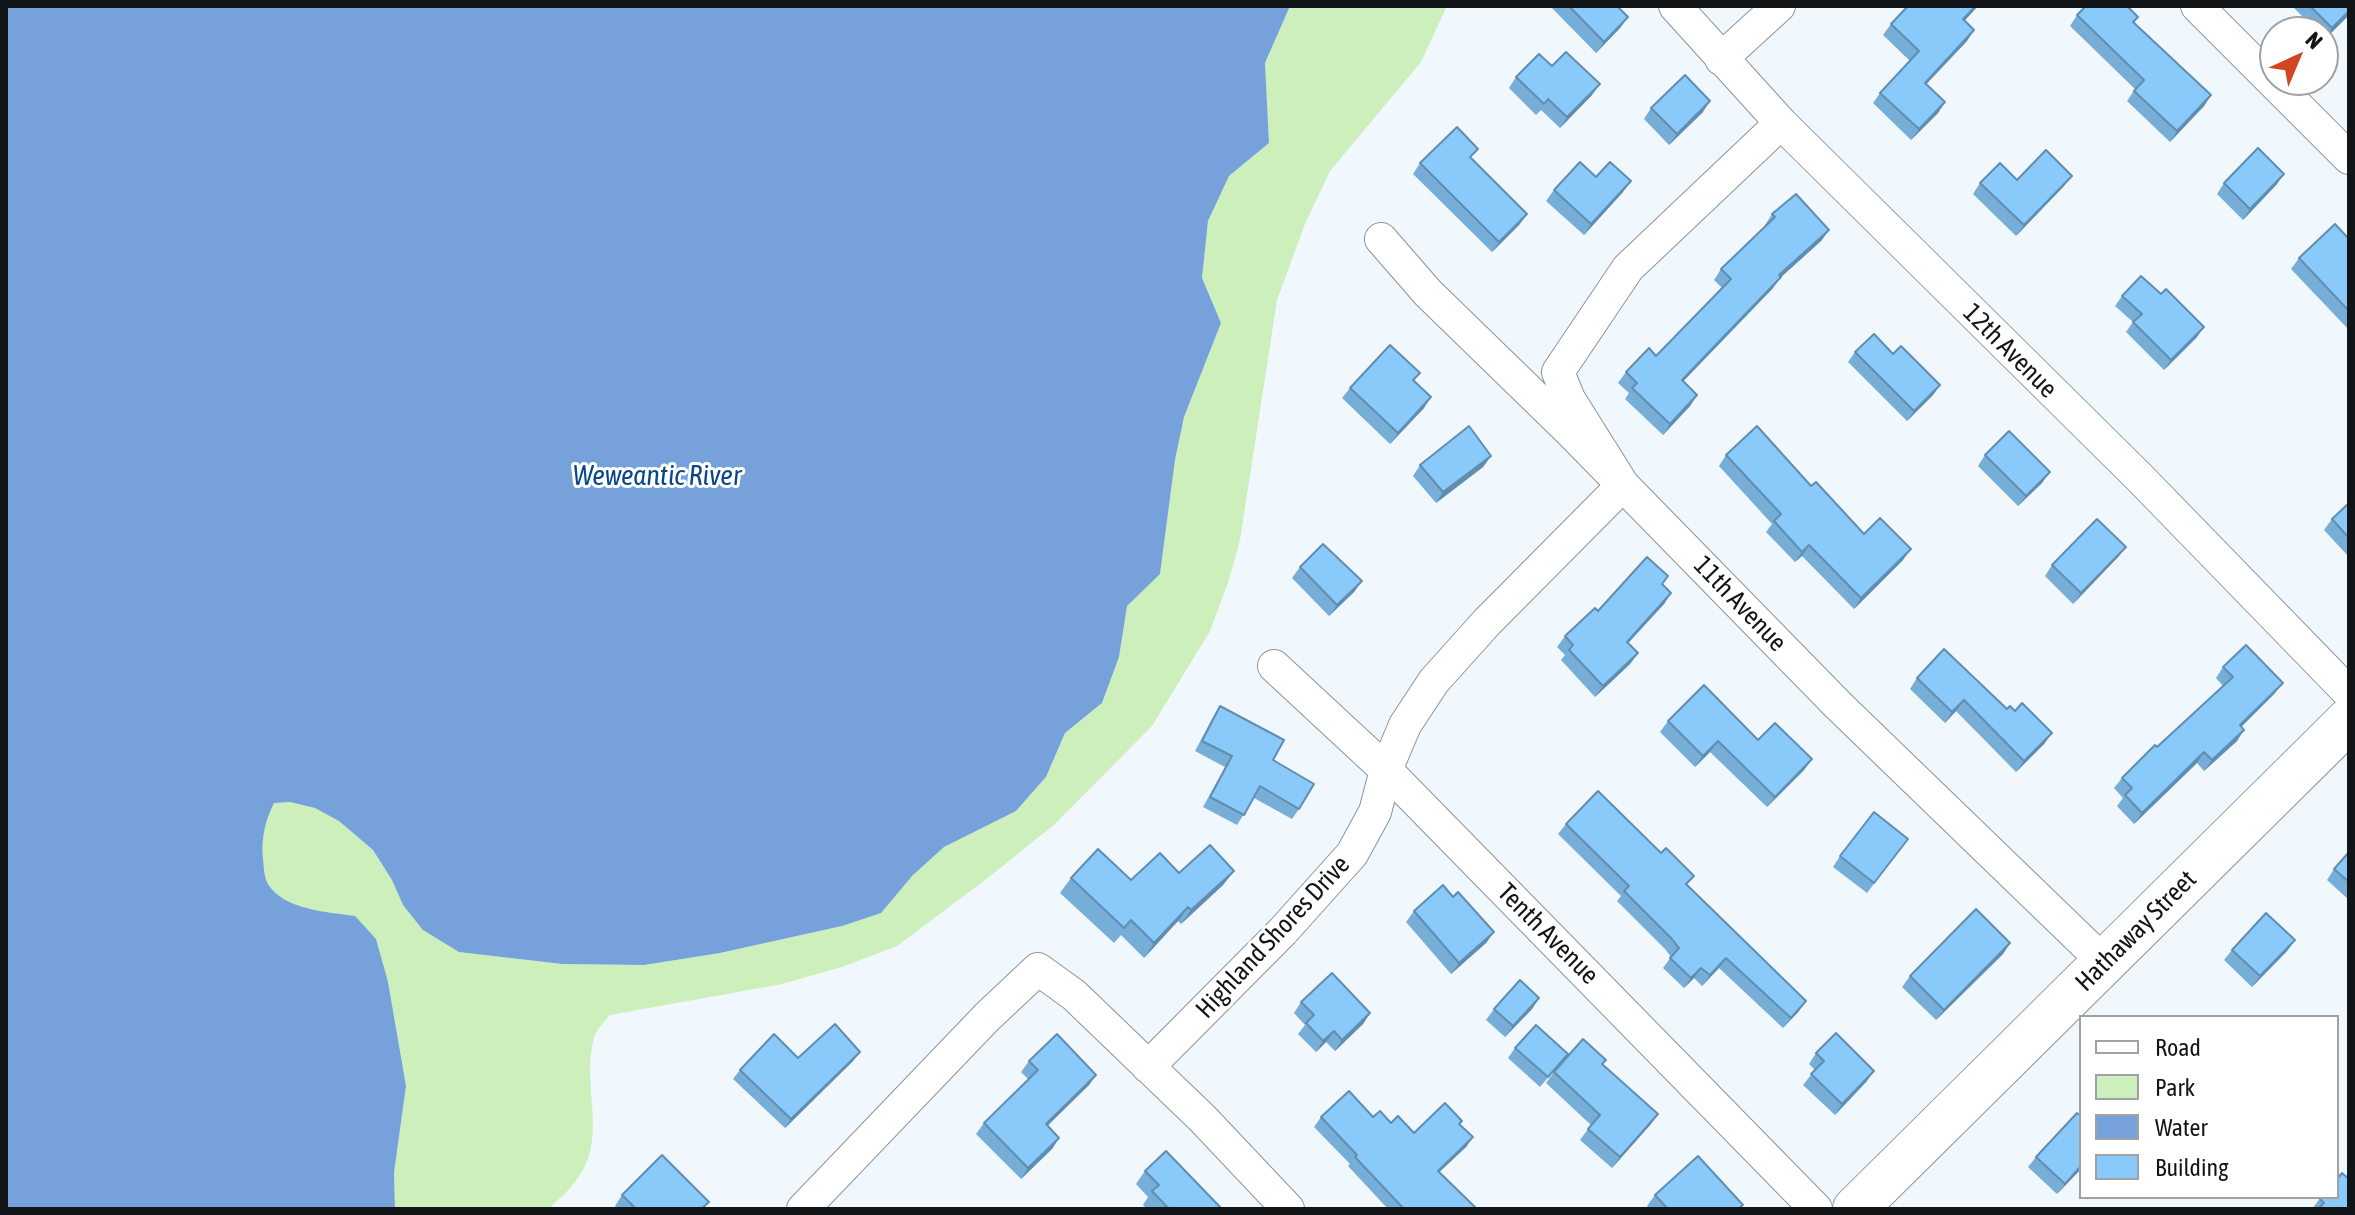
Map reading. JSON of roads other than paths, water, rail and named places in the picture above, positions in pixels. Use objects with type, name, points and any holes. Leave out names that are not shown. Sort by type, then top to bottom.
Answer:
[{"type":"street","name":"12th Avenue","points":[[1675,6],[1781,123],[2140,478],[2349,693]]},
{"type":"street","points":[[1721,59],[1779,6]]},
{"type":"street","points":[[2197,6],[2349,158]]},
{"type":"street","points":[[1623,485],[1569,399],[1558,372],[1628,268],[1781,123]]},
{"type":"street","name":"11th Avenue","points":[[1381,239],[1438,303],[1623,485],[1838,705],[2105,963]]},
{"type":"street","name":"Highland Shores Drive","points":[[1148,1067],[1293,921],[1352,854],[1375,812],[1386,770],[1405,725],[1434,681],[1487,622],[1623,485]]},
{"type":"street","name":"Tenth Avenue","points":[[1274,666],[1386,770],[1816,1209]]},
{"type":"street","name":"Hathaway Street","points":[[1855,1209],[2349,720]]},
{"type":"street","points":[[803,1209],[987,1017],[1038,969],[1074,995],[1288,1209]]},
{"type":"water","name":"Weweantic River","points":[[6,6],[1290,6],[1265,63],[1269,143],[1229,176],[1208,221],[1202,278],[1221,323],[1184,417],[1160,574],[1127,606],[1119,657],[1102,703],[1065,733],[1046,777],[1016,811],[944,847],[912,876],[881,913],[842,926],[720,953],[644,965],[562,964],[459,952],[423,930],[403,905],[373,850],[339,821],[315,808],[290,802],[274,803],[266,823],[263,844],[264,872],[268,884],[275,893],[295,904],[355,916],[376,939],[388,982],[406,1086],[394,1173],[395,1209],[6,1209]]}]
